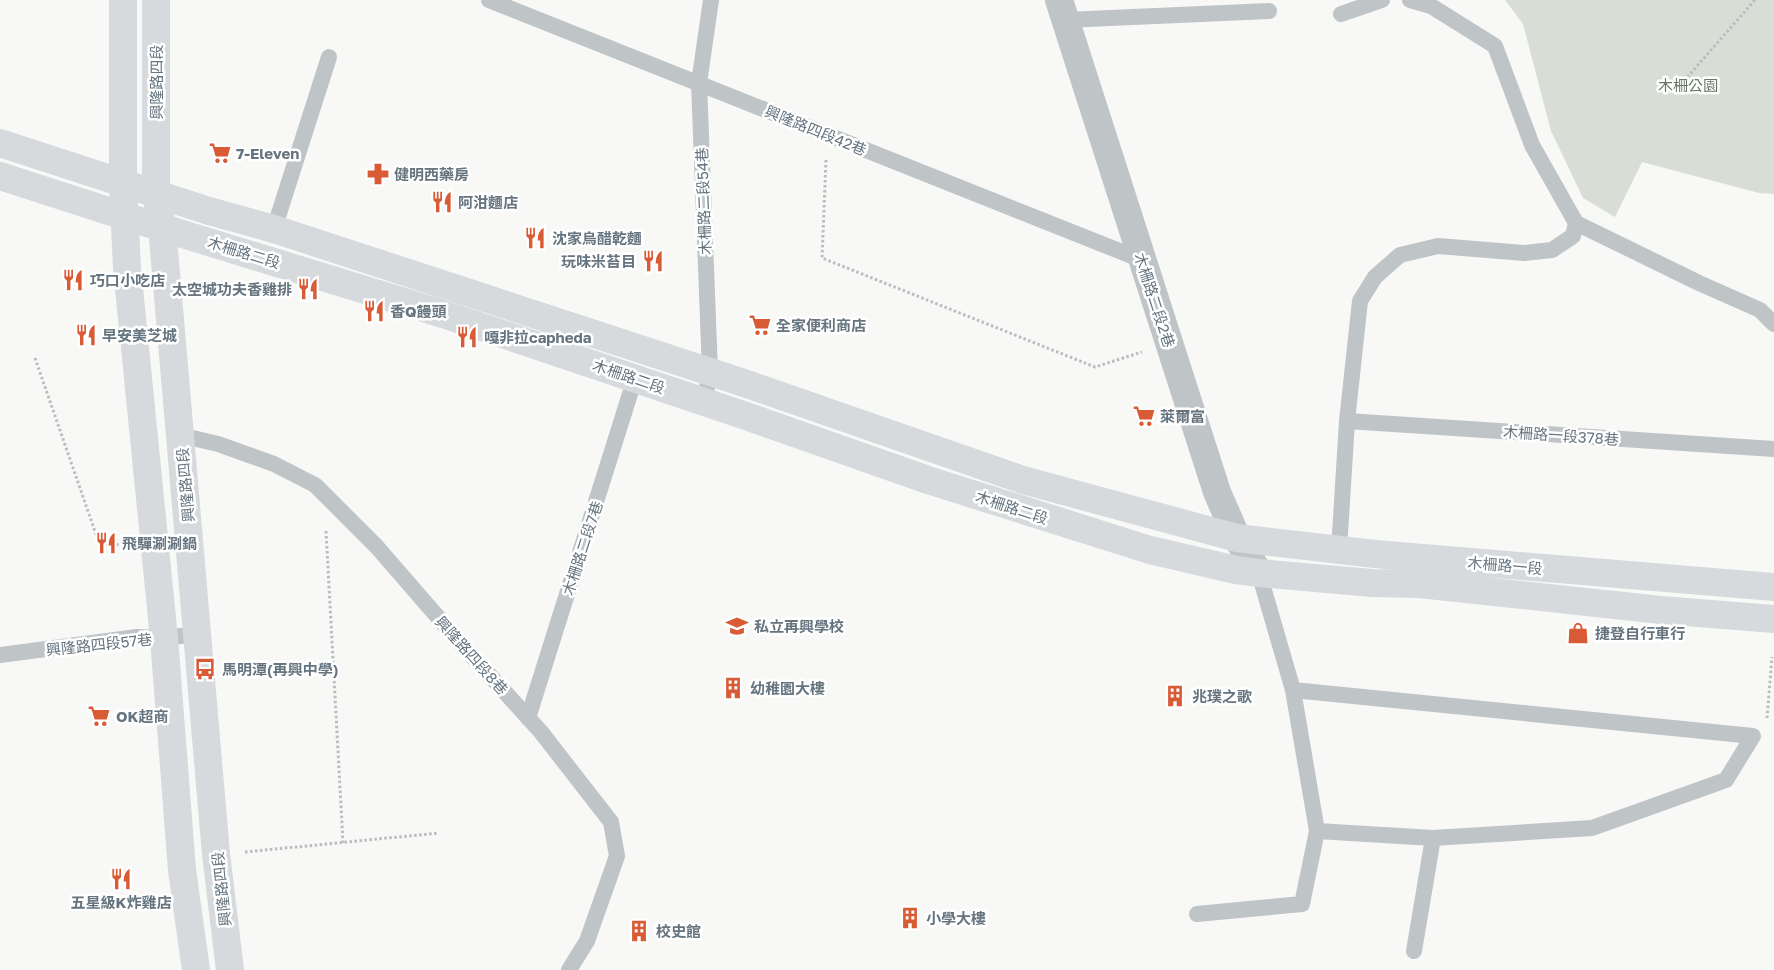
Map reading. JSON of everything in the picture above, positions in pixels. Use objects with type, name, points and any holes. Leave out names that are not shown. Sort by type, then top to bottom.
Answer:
[{"type":"main road","points":[[123,0],[123,184],[128,278],[164,638],[182,870],[196,970]]},
{"type":"main road","name":"興隆路四段","points":[[156,0],[156,193],[162,227],[216,854],[230,970]]},
{"type":"main road","name":"木柵路二段","points":[[0,143],[209,211],[274,229],[710,372],[1023,480],[1238,538]]},
{"type":"main road","name":"木柵路二段","points":[[0,176],[440,313],[635,378],[928,480],[1150,550],[1236,570],[1259,573]]},
{"type":"main road","name":"木柵路一段","points":[[1238,538],[1385,555],[1774,587]]},
{"type":"main road","name":"木柵路一段","points":[[1259,573],[1419,584],[1661,610],[1774,619]]},
{"type":"street","name":"木柵路二段2巷","points":[[1062,10],[1217,492],[1238,538],[1259,573]]},
{"type":"lane","name":"興隆路四段42巷","points":[[489,0],[1142,260]]},
{"type":"lane","name":"木柵路二段54巷","points":[[704,402],[710,372],[699,84],[711,0]]},
{"type":"lane","points":[[1341,14],[1382,0]]},
{"type":"lane","points":[[1410,0],[1431,6],[1495,46],[1532,145],[1576,224],[1760,310],[1774,324]]},
{"type":"lane","name":"木柵路二段2巷","points":[[1062,10],[1270,11]]},
{"type":"lane","points":[[274,229],[329,57]]},
{"type":"lane","points":[[1339,550],[1347,420],[1360,301],[1375,277],[1400,255],[1438,246],[1524,253],[1552,250],[1573,236],[1576,224]]},
{"type":"lane","name":"木柵路二段7巷","points":[[528,718],[635,378]]},
{"type":"lane","name":"木柵路一段378巷","points":[[1347,420],[1774,449]]},
{"type":"lane","name":"興隆路四段8巷","points":[[180,435],[218,444],[274,464],[315,485],[378,547],[528,718],[612,822],[617,856],[588,941],[570,970]]},
{"type":"lane","points":[[1196,914],[1302,904],[1317,831],[1293,690],[1259,573]]},
{"type":"lane","name":"興隆路四段57巷","points":[[0,655],[137,637],[164,638],[198,634]]},
{"type":"lane","points":[[1293,690],[1753,736],[1726,780],[1592,828],[1433,838],[1317,831]]},
{"type":"lane","points":[[1414,951],[1433,838]]},
{"type":"path","points":[[1684,81],[1753,0]]},
{"type":"path","points":[[827,135],[822,258],[1095,367],[1169,343]]},
{"type":"path","points":[[35,358],[100,546],[128,544]]},
{"type":"path","points":[[325,523],[343,843]]},
{"type":"path","points":[[1767,720],[1772,657]]},
{"type":"path","points":[[216,854],[439,833]]},
{"type":"green space","name":"木柵公園","points":[[1505,0],[1774,0],[1774,194],[1759,193],[1642,162],[1615,217],[1583,198],[1551,131],[1523,24]]},
{"type":"place","name":"7-Eleven","points":[[220,153]]},
{"type":"place","name":"健明西藥房","points":[[378,174]]},
{"type":"place","name":"阿泔麵店","points":[[442,202]]},
{"type":"place","name":"沈家烏醋乾麵","points":[[535,238]]},
{"type":"place","name":"玩味米苔目","points":[[653,261]]},
{"type":"place","name":"巧口小吃店","points":[[73,280]]},
{"type":"place","name":"太空城功夫香雞排","points":[[308,289]]},
{"type":"place","name":"香Q饅頭","points":[[374,311]]},
{"type":"place","name":"全家便利商店","points":[[760,325]]},
{"type":"place","name":"早安美芝城","points":[[86,335]]},
{"type":"place","name":"嘎非拉capheda","points":[[467,337]]},
{"type":"place","name":"萊爾富","points":[[1144,416]]},
{"type":"place","name":"飛驒涮涮鍋","points":[[106,543]]},
{"type":"place","name":"私立再興學校","points":[[737,626]]},
{"type":"place","name":"捷登自行車行","points":[[1578,633]]},
{"type":"place","name":"馬明潭(再興中學)","points":[[205,669]]},
{"type":"place","name":"幼稚園大樓","points":[[733,688]]},
{"type":"place","name":"兆璞之歌","points":[[1175,696]]},
{"type":"place","name":"OK超商","points":[[99,716]]},
{"type":"place","name":"五星級K炸雞店","points":[[121,879]]},
{"type":"place","name":"小學大樓","points":[[910,918]]},
{"type":"place","name":"校史館","points":[[639,931]]}]
